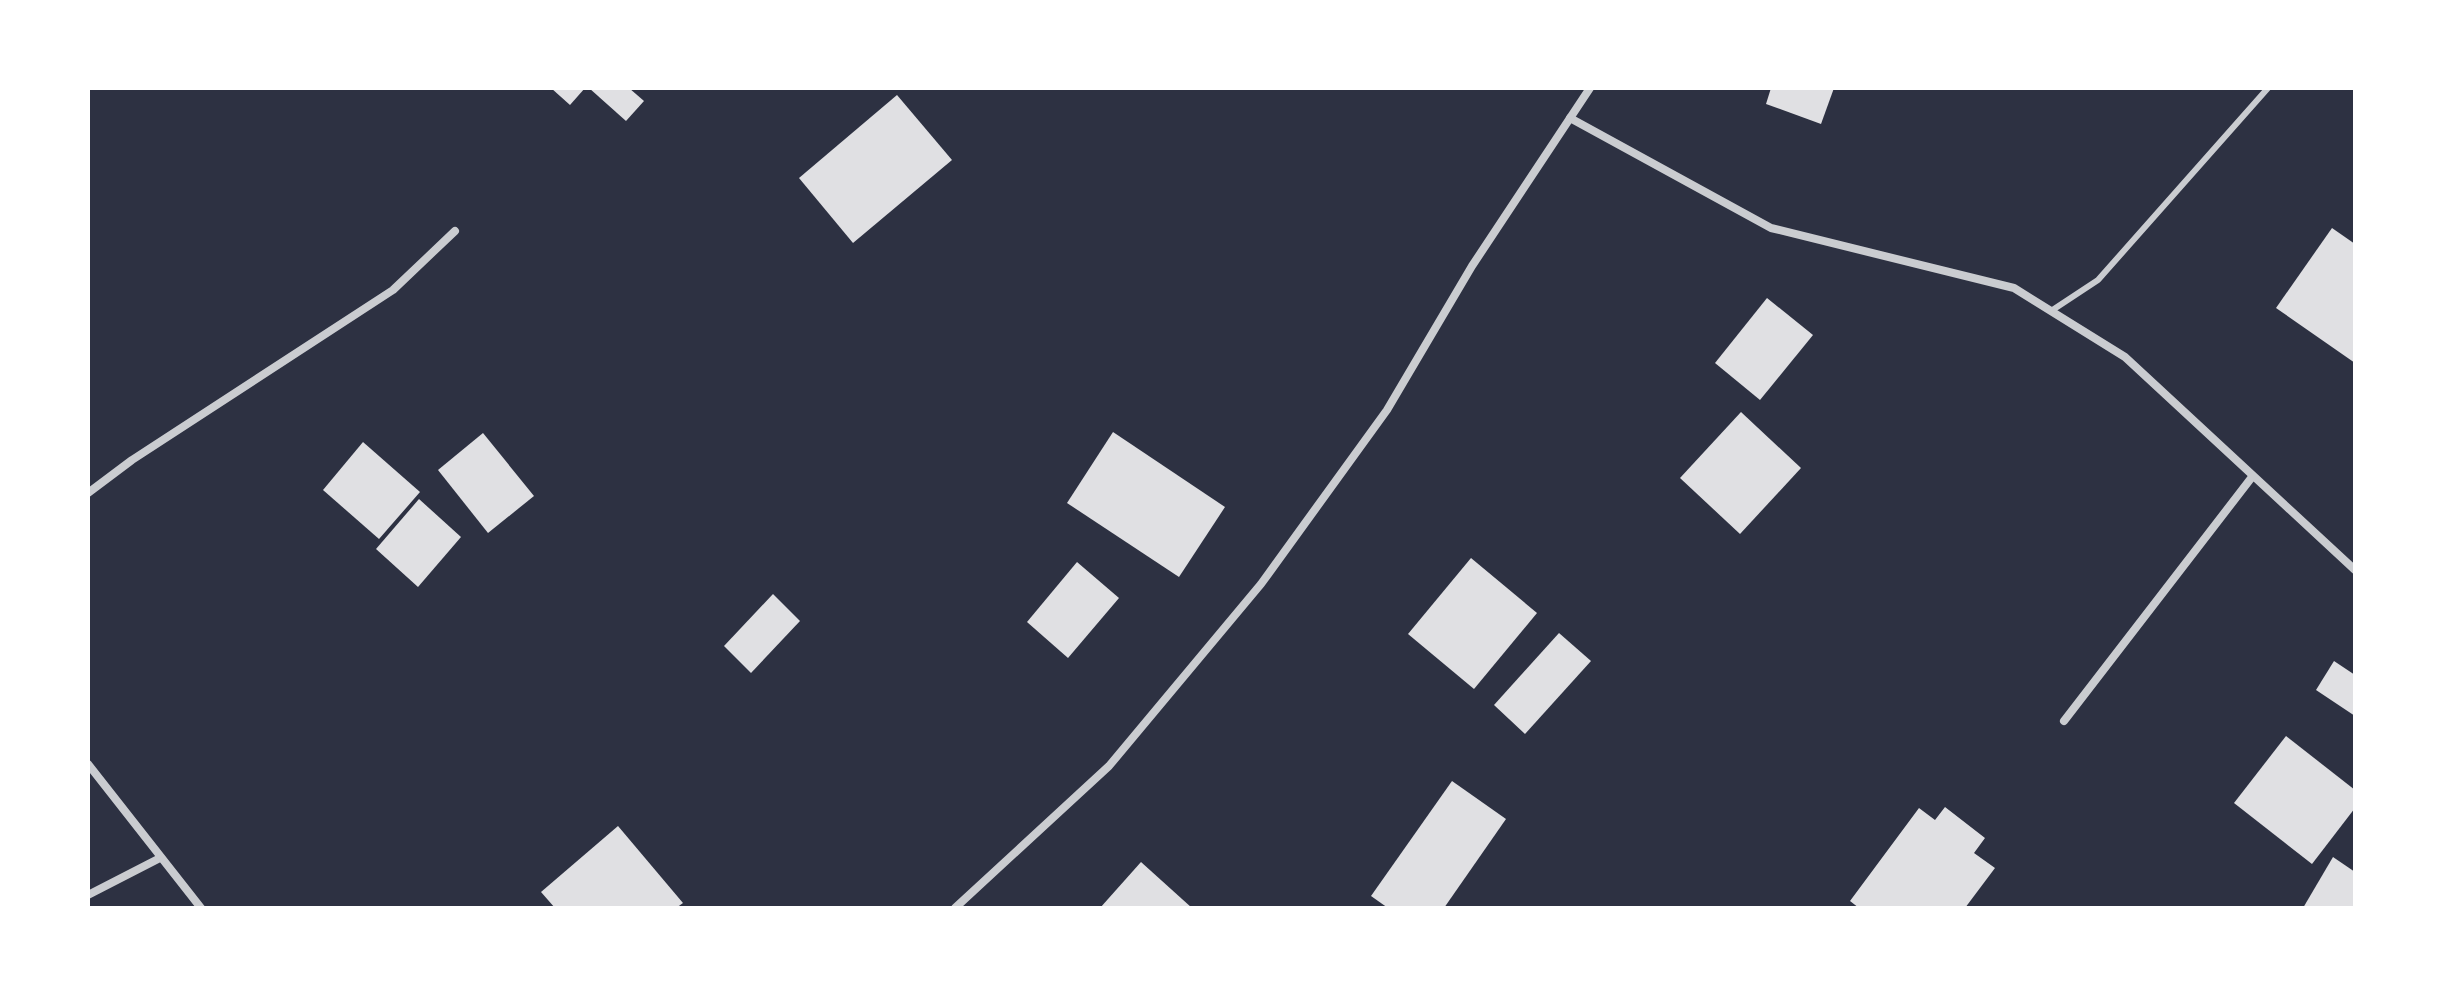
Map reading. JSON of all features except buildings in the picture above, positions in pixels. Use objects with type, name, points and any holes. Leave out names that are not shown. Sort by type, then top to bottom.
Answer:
[{"type":"street","points":[[955,908],[1109,766],[1261,584],[1387,410],[1472,266],[1590,88]]},
{"type":"street","points":[[1570,118],[1771,228],[2014,288],[2125,357],[2355,570]]},
{"type":"street","points":[[88,493],[132,460],[393,290],[455,231]]},
{"type":"street","points":[[2064,721],[2252,477]]},
{"type":"street","points":[[88,764],[201,908]]},
{"type":"street","points":[[88,895],[160,858]]},
{"type":"lane","points":[[2051,311],[2098,280],[2268,88]]}]
